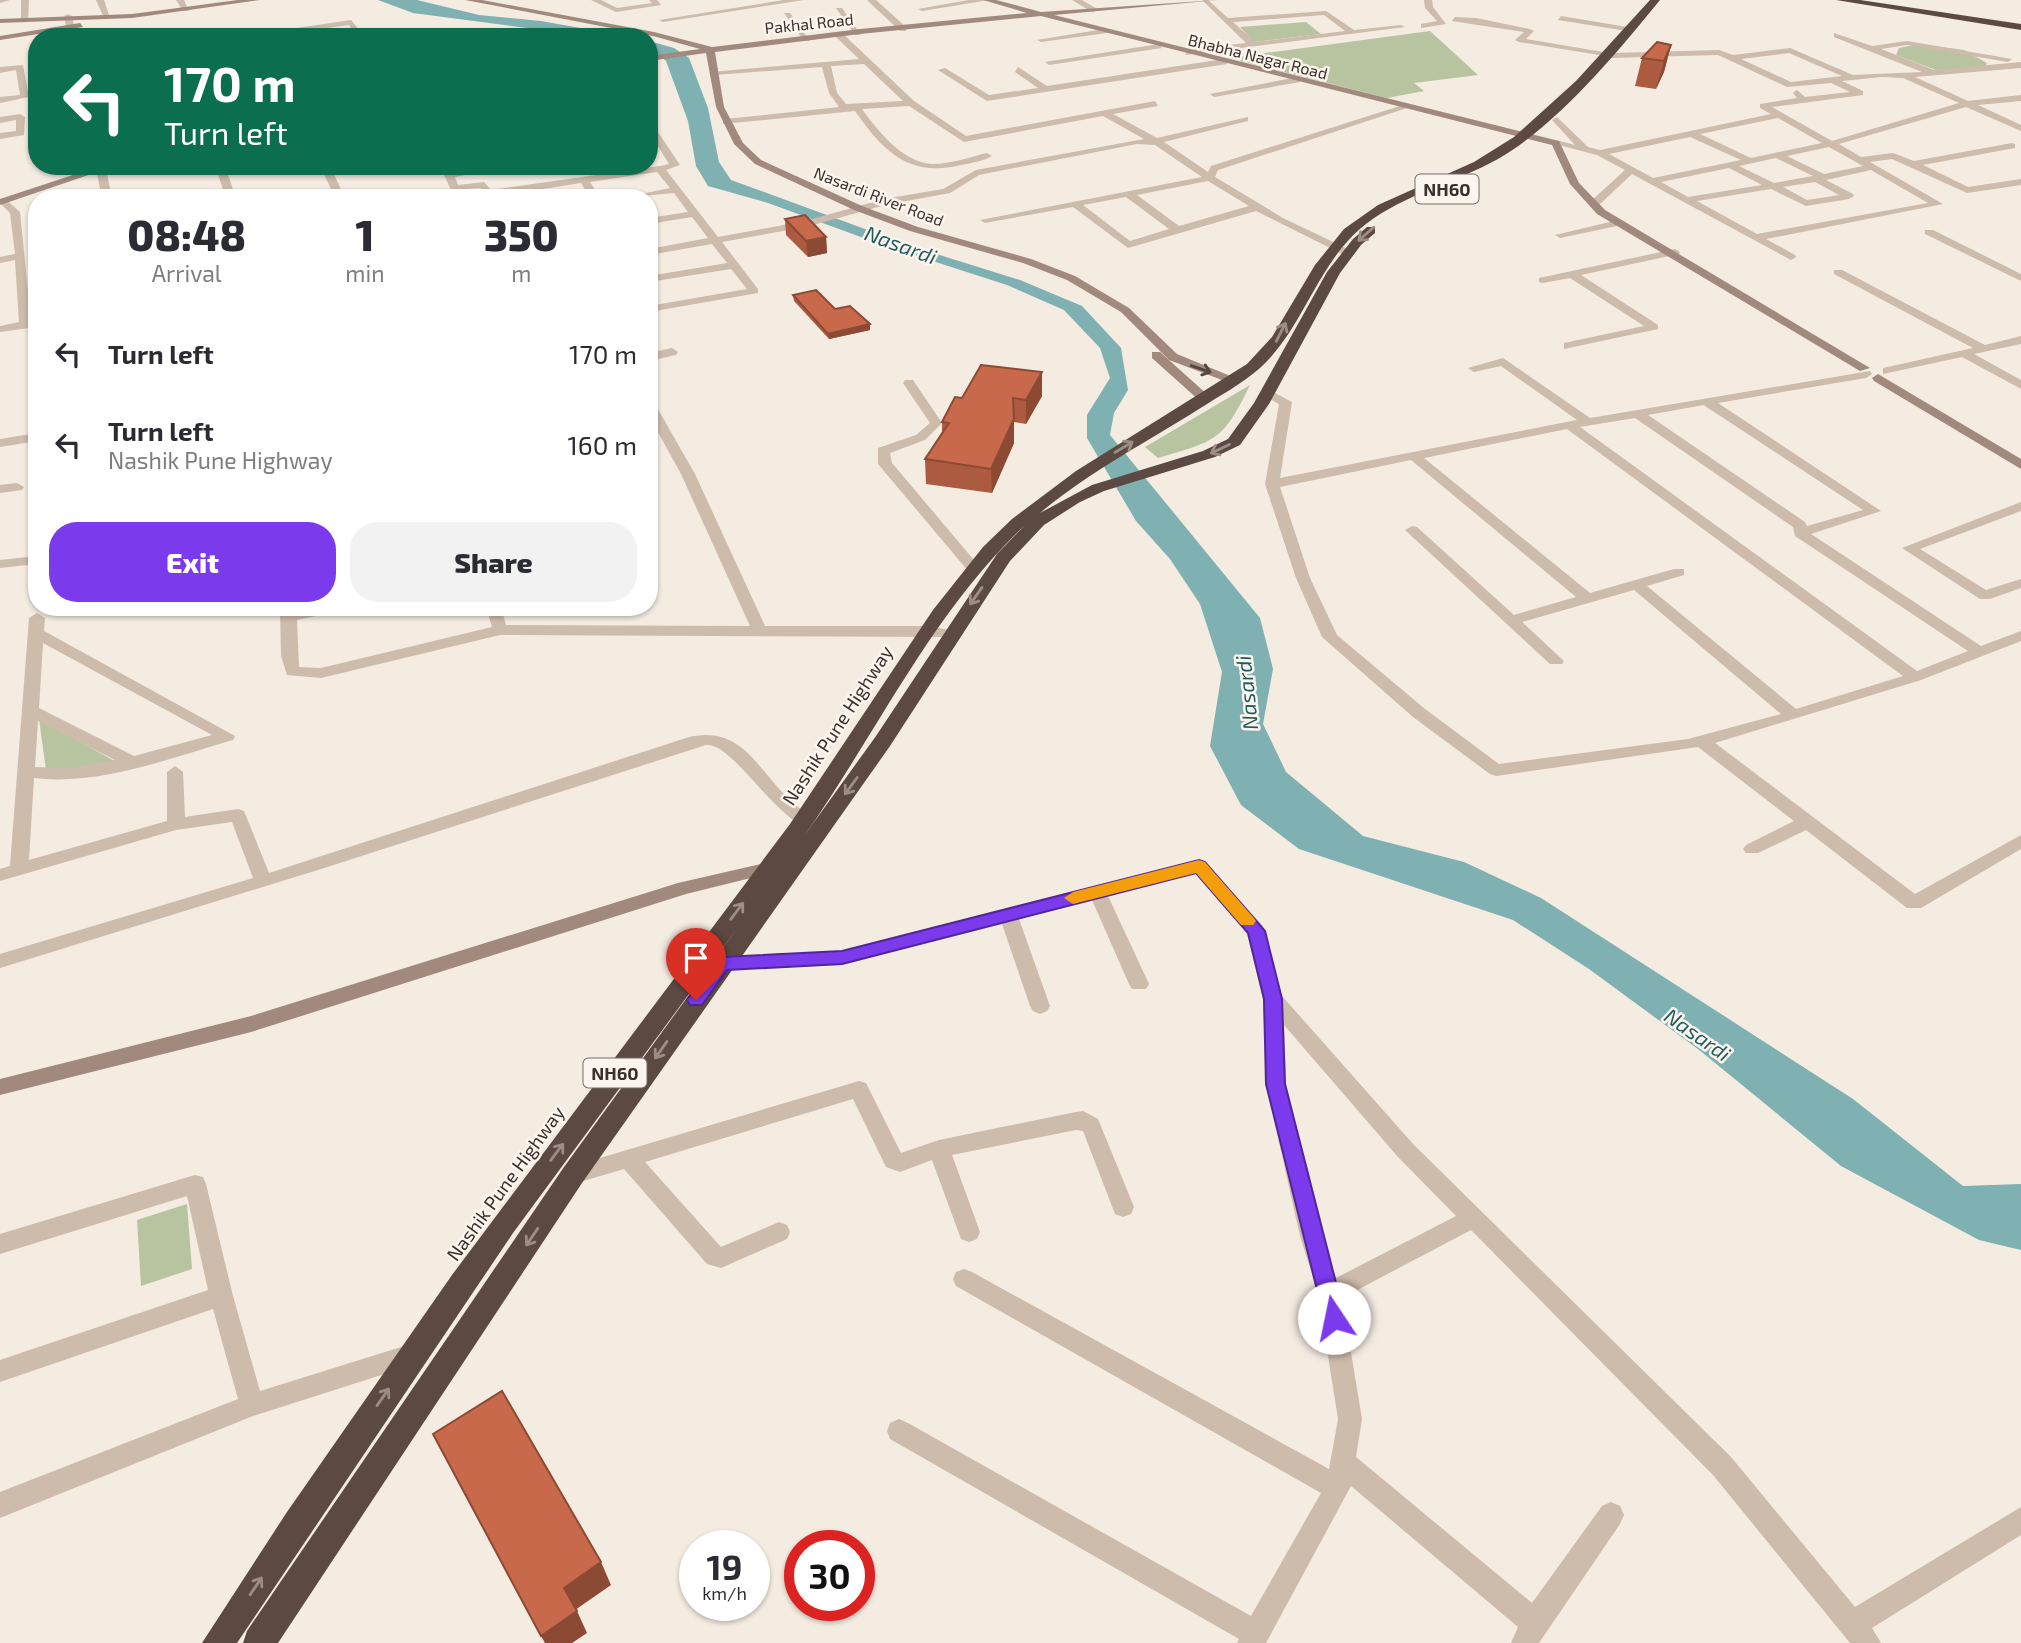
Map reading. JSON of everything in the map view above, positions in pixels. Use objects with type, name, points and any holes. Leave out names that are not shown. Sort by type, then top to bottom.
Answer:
[{"type":"highway","name":"Nashik Pune Highway","points":[[259,1643],[573,1175],[722,963],[939,633],[974,569],[1025,514],[1066,483],[1205,399],[1261,361],[1275,345],[1312,277],[1332,248],[1363,219],[1392,202],[1492,157],[1542,122],[1609,55],[1627,29],[1655,0]]},
{"type":"highway","name":"NH60","points":[[1264,399],[1334,272],[1348,253],[1376,225],[1397,212],[1522,152],[1540,139],[1609,55],[1666,0]]},
{"type":"highway","points":[[1841,0],[2021,25]]},
{"type":"highway","points":[[1867,0],[2021,25]]},
{"type":"highway","name":"Nashik Pune Highway","points":[[939,633],[1038,521],[1098,488],[1209,454],[1234,442],[1264,399]]},
{"type":"highway","name":"Nashik Pune Highway","points":[[218,1643],[414,1354],[546,1166],[769,868],[812,825]]},
{"type":"street","points":[[0,1],[6,0]]},
{"type":"street","points":[[25,0],[25,19]]},
{"type":"street","points":[[102,0],[107,16]]},
{"type":"street","points":[[180,0],[186,9]]},
{"type":"street","points":[[0,22],[69,25],[256,0]]},
{"type":"street","points":[[469,0],[619,28]]},
{"type":"street","points":[[595,0],[616,10],[657,5],[653,0]]},
{"type":"street","points":[[738,0],[746,8]]},
{"type":"street","points":[[663,20],[769,2],[800,0]]},
{"type":"street","points":[[872,0],[903,29]]},
{"type":"street","points":[[922,9],[986,0]]},
{"type":"street","name":"Bhabha Nagar Road","points":[[986,0],[1159,46],[1556,143]]},
{"type":"street","points":[[1076,0],[1095,10]]},
{"type":"street","name":"Pakhal Road","points":[[658,58],[705,50],[1039,14],[1214,0]]},
{"type":"street","points":[[1424,26],[1443,22],[1429,8],[1428,0]]},
{"type":"street","points":[[1205,1],[1254,45]]},
{"type":"street","points":[[607,25],[613,18],[605,14],[609,6]]},
{"type":"street","points":[[839,10],[859,33]]},
{"type":"street","points":[[1228,20],[1326,13],[1351,32]]},
{"type":"street","points":[[787,15],[807,39]]},
{"type":"street","points":[[0,22],[25,19],[69,25],[79,17],[132,16]]},
{"type":"street","points":[[1562,18],[1627,29]]},
{"type":"street","points":[[1455,19],[1476,20],[1530,32],[1519,40],[1609,55],[1712,51],[1790,85],[1803,100]]},
{"type":"street","points":[[306,28],[351,22],[355,28]]},
{"type":"street","points":[[1188,53],[1401,27]]},
{"type":"street","points":[[1041,40],[1104,31]]},
{"type":"street","points":[[0,38],[28,33]]},
{"type":"street","points":[[839,35],[911,103],[1002,168]]},
{"type":"street","points":[[1837,35],[1933,73]]},
{"type":"street","points":[[658,38],[705,50]]},
{"type":"street","points":[[1869,48],[1907,43],[2021,63]]},
{"type":"street","points":[[1049,62],[1159,46]]},
{"type":"street","name":"Nasardi River Road","points":[[705,50],[715,72],[720,107],[726,122],[739,144],[758,162],[853,210],[1045,267],[1125,310],[1173,357],[1234,380]]},
{"type":"street","points":[[1732,58],[1790,50],[1851,77]]},
{"type":"street","points":[[715,72],[866,61]]},
{"type":"street","points":[[942,71],[987,99],[1224,62]]},
{"type":"street","points":[[1790,85],[1882,74],[1905,76],[2021,63]]},
{"type":"street","points":[[826,64],[833,93],[844,107],[857,108]]},
{"type":"street","points":[[0,70],[20,67],[25,97],[0,100]]},
{"type":"street","points":[[1018,69],[1047,90]]},
{"type":"street","points":[[1905,76],[2021,128]]},
{"type":"street","points":[[1117,79],[1126,85]]},
{"type":"street","points":[[1214,94],[1297,80]]},
{"type":"street","points":[[1755,239],[1938,204],[1763,106],[1860,93],[1832,80]]},
{"type":"street","points":[[964,139],[1155,104],[1145,98]]},
{"type":"street","points":[[1653,181],[1830,144],[1966,104],[2021,98]]},
{"type":"street","points":[[726,122],[911,103]]},
{"type":"street","points":[[1210,178],[1214,168],[1406,107]]},
{"type":"street","points":[[857,108],[876,136],[913,162],[931,167],[987,156]]},
{"type":"street","points":[[1104,113],[1258,207],[1332,248],[1348,253]]},
{"type":"street","points":[[1995,117],[2021,114]]},
{"type":"street","points":[[1600,153],[1695,135],[1779,115]]},
{"type":"street","points":[[0,120],[20,117],[21,133],[0,136]]},
{"type":"street","points":[[658,251],[806,224],[853,210],[946,191],[976,173],[1137,141],[1154,142],[1245,119]]},
{"type":"street","points":[[1557,120],[1583,147]]},
{"type":"street","points":[[1695,135],[1751,161]]},
{"type":"street","points":[[658,139],[675,165],[660,169],[754,291],[658,307]]},
{"type":"street","points":[[1671,252],[1618,223],[1597,206],[1576,184],[1559,155],[1556,143],[1600,153],[1791,257]]},
{"type":"street","points":[[658,145],[662,145]]},
{"type":"street","points":[[1913,164],[2011,146]]},
{"type":"street","points":[[1732,166],[1806,203],[1849,196],[1777,155]]},
{"type":"street","points":[[1860,160],[1893,156],[1967,190],[2021,182]]},
{"type":"street","points":[[1687,200],[1774,187],[1872,167]]},
{"type":"street","points":[[1597,206],[1632,169]]},
{"type":"street","points":[[42,189],[85,175]]},
{"type":"street","points":[[449,175],[455,188],[484,185],[486,189]]},
{"type":"street","points":[[527,189],[619,175]]},
{"type":"street","points":[[985,220],[1210,178]]},
{"type":"street","points":[[584,180],[590,189]]},
{"type":"street","points":[[658,193],[676,190]]},
{"type":"street","points":[[1128,193],[1177,230]]},
{"type":"street","points":[[2,202],[28,194]]},
{"type":"street","points":[[2,202],[15,212],[28,305]]},
{"type":"street","points":[[1076,204],[1128,245],[1258,207]]},
{"type":"street","points":[[1597,206],[1734,290],[2021,455]]},
{"type":"street","points":[[658,219],[693,214]]},
{"type":"street","points":[[1560,235],[1618,223]]},
{"type":"street","points":[[1929,232],[2021,278]]},
{"type":"street","points":[[1543,280],[1671,252]]},
{"type":"street","points":[[0,260],[20,256]]},
{"type":"street","points":[[658,278],[734,265]]},
{"type":"street","points":[[1838,272],[1984,349]]},
{"type":"street","points":[[1568,346],[1654,327],[1572,274]]},
{"type":"street","points":[[1109,300],[1115,314],[1205,399]]},
{"type":"street","points":[[0,329],[28,324]]},
{"type":"street","points":[[1272,484],[1569,425],[1877,372],[2021,340]]},
{"type":"street","points":[[658,355],[672,352]]},
{"type":"street","points":[[1965,354],[2021,385]]},
{"type":"street","points":[[1474,368],[1503,362],[1588,422]]},
{"type":"street","points":[[1877,372],[2021,465]]},
{"type":"street","points":[[909,383],[936,424],[933,430],[919,438],[883,451],[884,464],[974,569]]},
{"type":"street","points":[[1264,399],[1286,402],[1272,484],[1303,578],[1330,637],[1410,706],[1496,770],[1701,741],[1915,677],[2020,637]]},
{"type":"street","points":[[1709,403],[1874,511],[1800,533]]},
{"type":"street","points":[[1638,414],[1800,525],[1800,533]]},
{"type":"street","points":[[1569,425],[1915,677]]},
{"type":"street","points":[[658,428],[760,631]]},
{"type":"street","points":[[0,443],[28,438]]},
{"type":"street","points":[[1414,456],[1587,598]]},
{"type":"street","points":[[0,489],[17,487]]},
{"type":"street","points":[[2021,506],[1909,548],[1985,596],[2021,583]]},
{"type":"street","points":[[1412,530],[1556,661]]},
{"type":"street","points":[[1800,533],[1980,652]]},
{"type":"street","points":[[0,564],[28,561]]},
{"type":"street","points":[[1512,620],[1679,572]]},
{"type":"street","points":[[1636,584],[1793,715]]},
{"type":"street","points":[[289,616],[287,658],[293,672],[302,674],[321,673],[500,630],[939,633]]},
{"type":"street","points":[[496,616],[500,630]]},
{"type":"street","points":[[19,870],[26,772],[31,711],[37,625],[227,736],[62,776],[26,772]]},
{"type":"street","points":[[31,711],[130,761]]},
{"type":"street","points":[[0,961],[263,881],[692,742],[713,738],[736,751],[756,776],[812,825]]},
{"type":"street","points":[[1701,741],[1914,903],[2021,841]]},
{"type":"street","points":[[175,772],[176,824]]},
{"type":"street","points":[[0,875],[176,824],[238,815],[263,881]]},
{"type":"street","points":[[1752,849],[1807,822]]},
{"type":"street","points":[[722,963],[842,958],[1199,866],[1256,931],[1273,999],[1276,1084],[1311,1236],[1331,1293],[1350,1419],[1338,1488],[1253,1639],[899,1431]]},
{"type":"street","points":[[0,1087],[251,1024],[684,888],[769,868]]},
{"type":"street","points":[[1097,891],[1139,984]]},
{"type":"street","points":[[1008,914],[1040,1006]]},
{"type":"street","points":[[1273,999],[1406,1151],[1721,1466],[1860,1633],[2021,1520]]},
{"type":"street","points":[[573,1175],[859,1089],[894,1161],[906,1163],[939,1149],[1083,1121],[1091,1125],[1122,1207]]},
{"type":"street","points":[[939,1149],[969,1232]]},
{"type":"street","points":[[629,1159],[715,1257],[721,1258],[779,1232]]},
{"type":"street","points":[[0,1244],[195,1184],[221,1296],[252,1405]]},
{"type":"street","points":[[1331,1293],[1473,1218]]},
{"type":"street","points":[[964,1279],[1338,1488]]},
{"type":"street","points":[[0,1371],[221,1296]]},
{"type":"street","points":[[0,1505],[252,1405],[414,1354]]},
{"type":"street","points":[[1342,1462],[1529,1633],[1611,1515]]},
{"type":"green space","points":[[1306,22],[1321,34],[1254,42],[1240,27]]},
{"type":"green space","points":[[1430,31],[1478,75],[1414,83],[1424,91],[1387,98],[1228,58]]},
{"type":"green space","points":[[1920,44],[1964,50],[1987,63],[1985,67],[1936,70],[1896,55],[1899,48]]},
{"type":"green space","points":[[1250,385],[1232,418],[1216,436],[1193,447],[1158,458],[1145,447]]},
{"type":"green space","points":[[39,719],[118,763],[54,773],[46,770]]},
{"type":"green space","points":[[187,1204],[192,1269],[141,1286],[137,1220]]},
{"type":"water","points":[[378,0],[417,0],[479,15],[580,28],[528,28],[413,13]]},
{"type":"water","name":"Nasardi","points":[[658,44],[674,48],[689,58],[708,108],[719,162],[731,180],[914,247],[1020,280],[1082,306],[1121,348],[1128,390],[1114,413],[1110,435],[1260,618],[1273,669],[1263,724],[1286,772],[1363,836],[1464,862],[1541,898],[1853,1099],[1963,1186],[2021,1184],[2021,1250],[1979,1240],[1841,1166],[1698,1049],[1589,969],[1513,920],[1299,849],[1241,805],[1210,746],[1222,672],[1200,604],[1170,559],[1136,521],[1087,438],[1087,415],[1110,378],[1100,348],[1064,310],[1007,285],[880,244],[768,203],[708,186],[696,166],[688,121],[666,61],[658,54]]},
{"type":"building","points":[[1657,42],[1671,45],[1664,61],[1642,58]]},
{"type":"building","points":[[805,215],[826,237],[806,241],[785,219]]},
{"type":"building","points":[[816,290],[835,309],[850,306],[870,324],[828,334],[793,295]]},
{"type":"building","points":[[981,365],[1042,372],[1026,400],[1013,398],[1014,419],[991,469],[925,459],[949,423],[942,422],[955,397],[962,398]]},
{"type":"building","points":[[502,1391],[601,1562],[564,1588],[577,1611],[541,1636],[433,1434]]},
{"type":"slow traffic","points":[[1073,898],[1199,866],[1247,921]]},
{"type":"route","points":[[696,1000],[722,963],[842,958],[946,929],[1199,866],[1256,931],[1273,999],[1276,1084],[1311,1236],[1331,1293],[1334,1318]]}]
